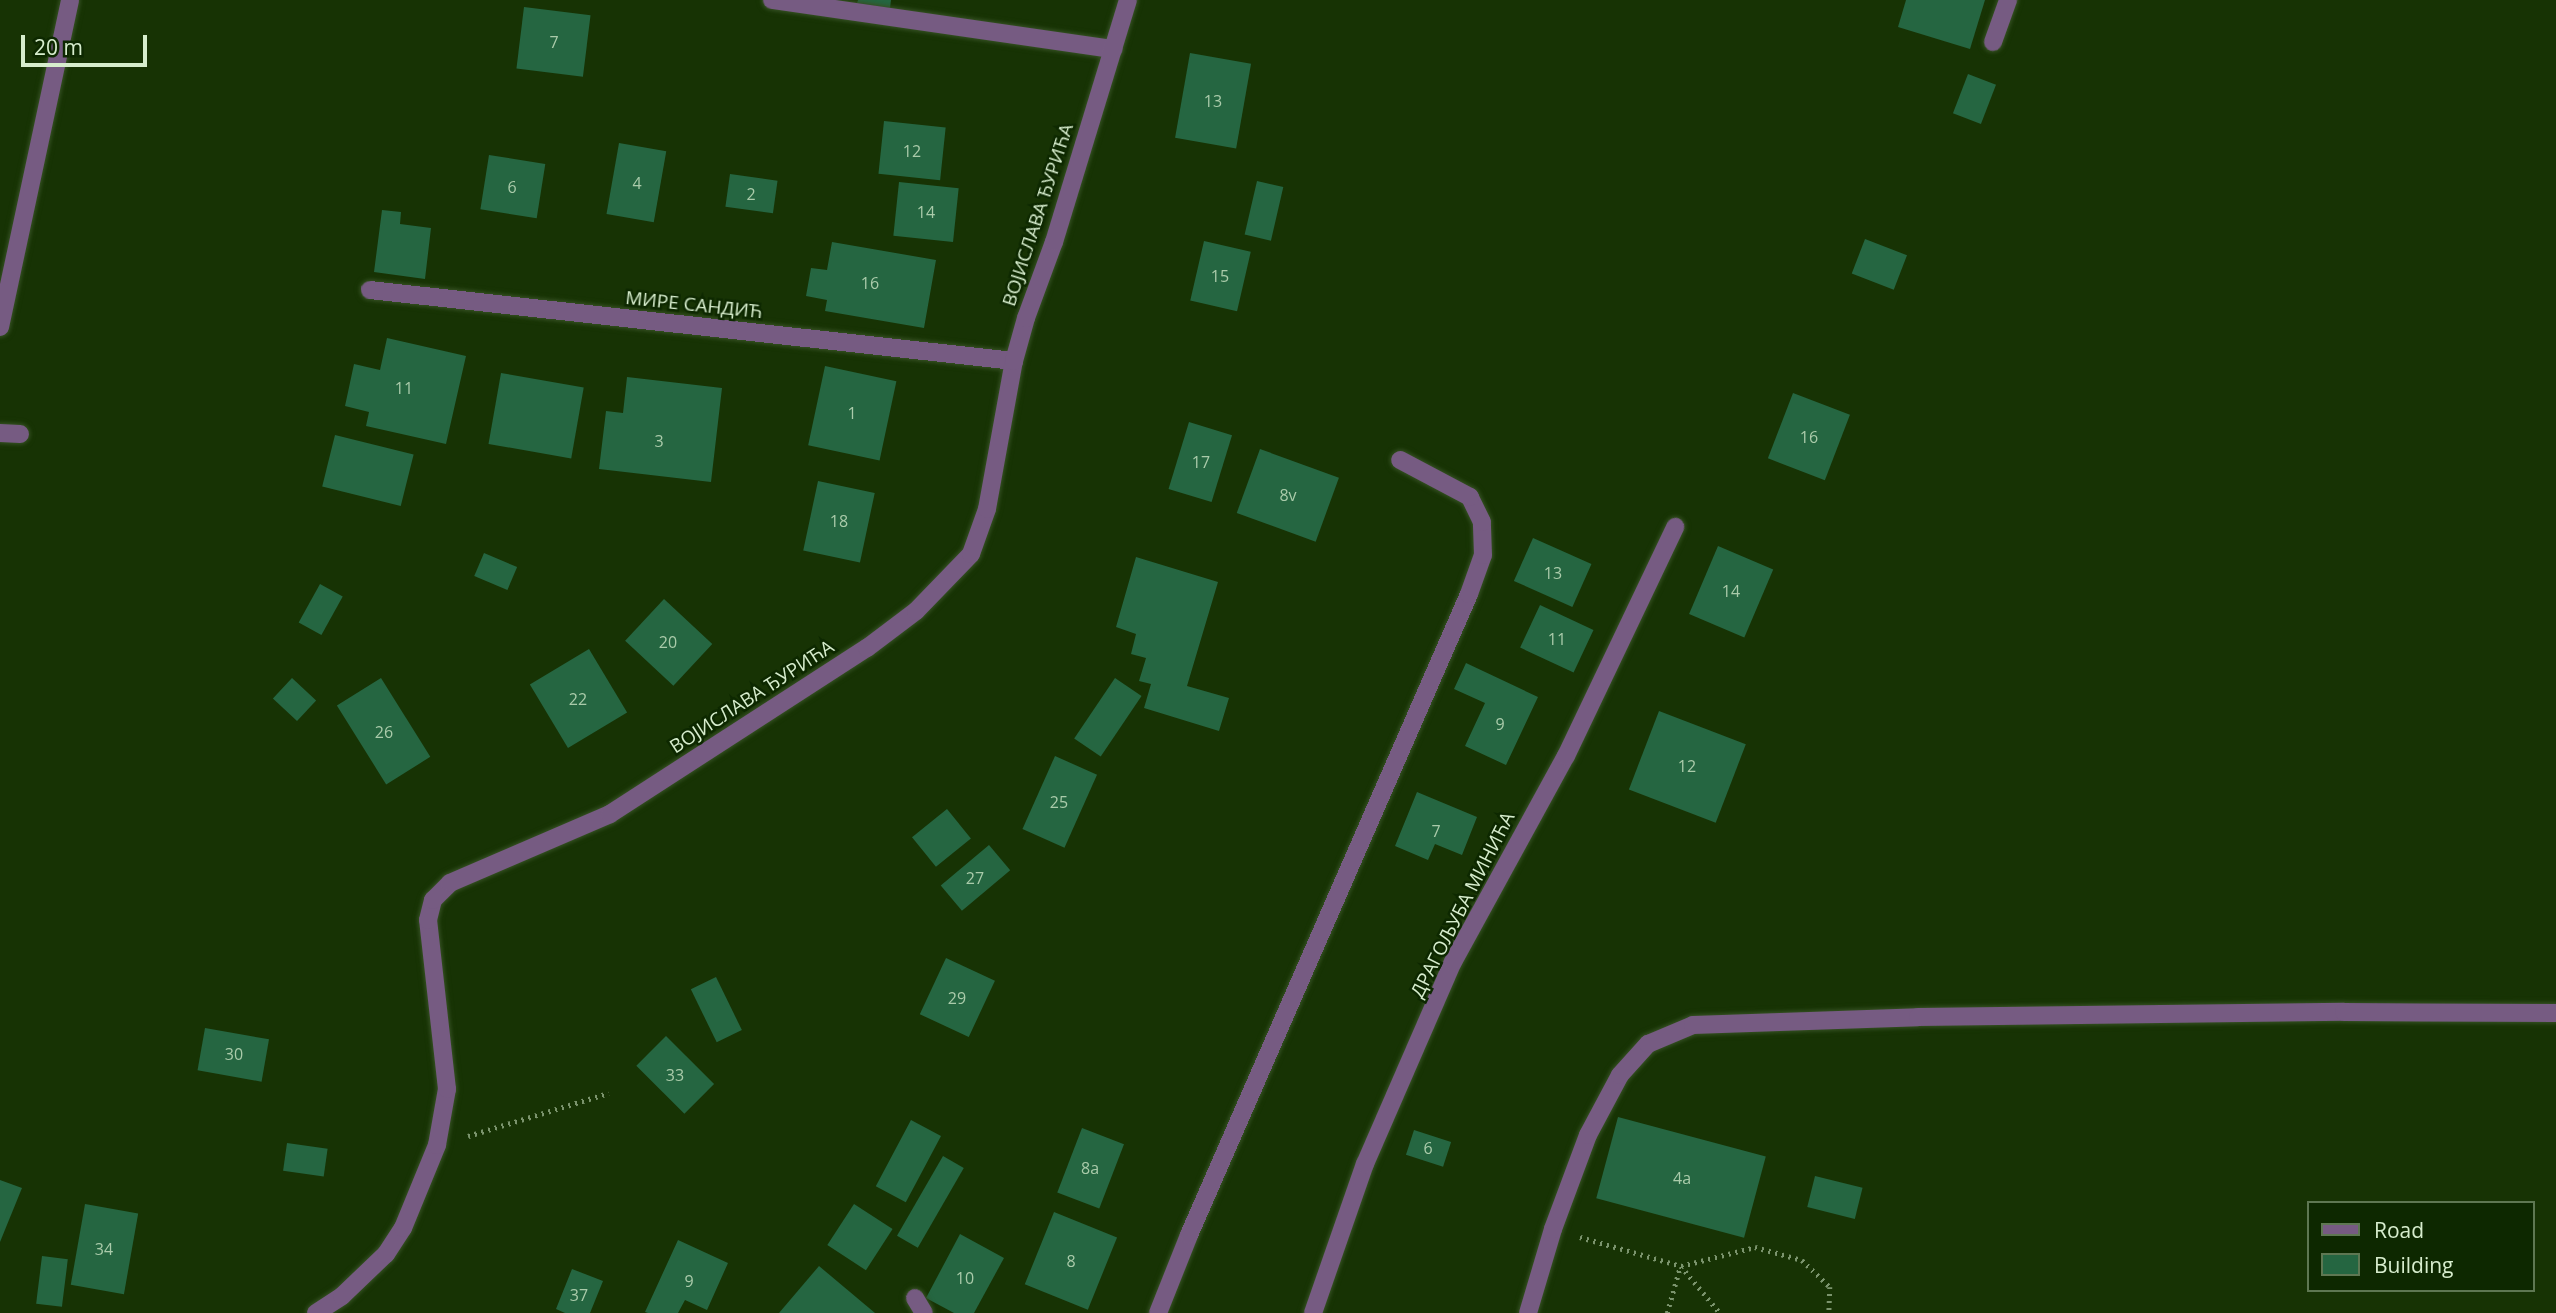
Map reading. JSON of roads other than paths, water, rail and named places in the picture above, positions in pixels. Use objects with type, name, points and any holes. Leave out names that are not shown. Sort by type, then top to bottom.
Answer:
[{"type":"street","points":[[0,327],[70,0]]},
{"type":"street","points":[[772,0],[1114,49]]},
{"type":"street","name":"ВОЈИСЛАВА ЂУРИЋА","points":[[316,1313],[342,1296],[386,1254],[403,1228],[437,1145],[446,1089],[428,920],[433,900],[450,883],[610,814],[867,648],[915,611],[971,554],[978,538],[1002,440],[1014,361],[1128,0]]},
{"type":"street","points":[[1993,42],[2008,0]]},
{"type":"street","name":"МИРЕ САНДИЋ","points":[[370,290],[1014,361]]},
{"type":"street","points":[[0,433],[20,434]]},
{"type":"street","points":[[1158,1313],[1189,1235],[1464,607],[1483,555],[1482,522],[1469,497],[1401,460]]},
{"type":"street","name":"ДРАГОЉУБА МИНИЋА","points":[[1313,1313],[1365,1164],[1453,962],[1566,756],[1675,527]]},
{"type":"street","points":[[1528,1313],[1553,1229],[1588,1135],[1620,1075],[1648,1044],[1693,1025],[1918,1017],[2344,1012],[2556,1013]]}]
